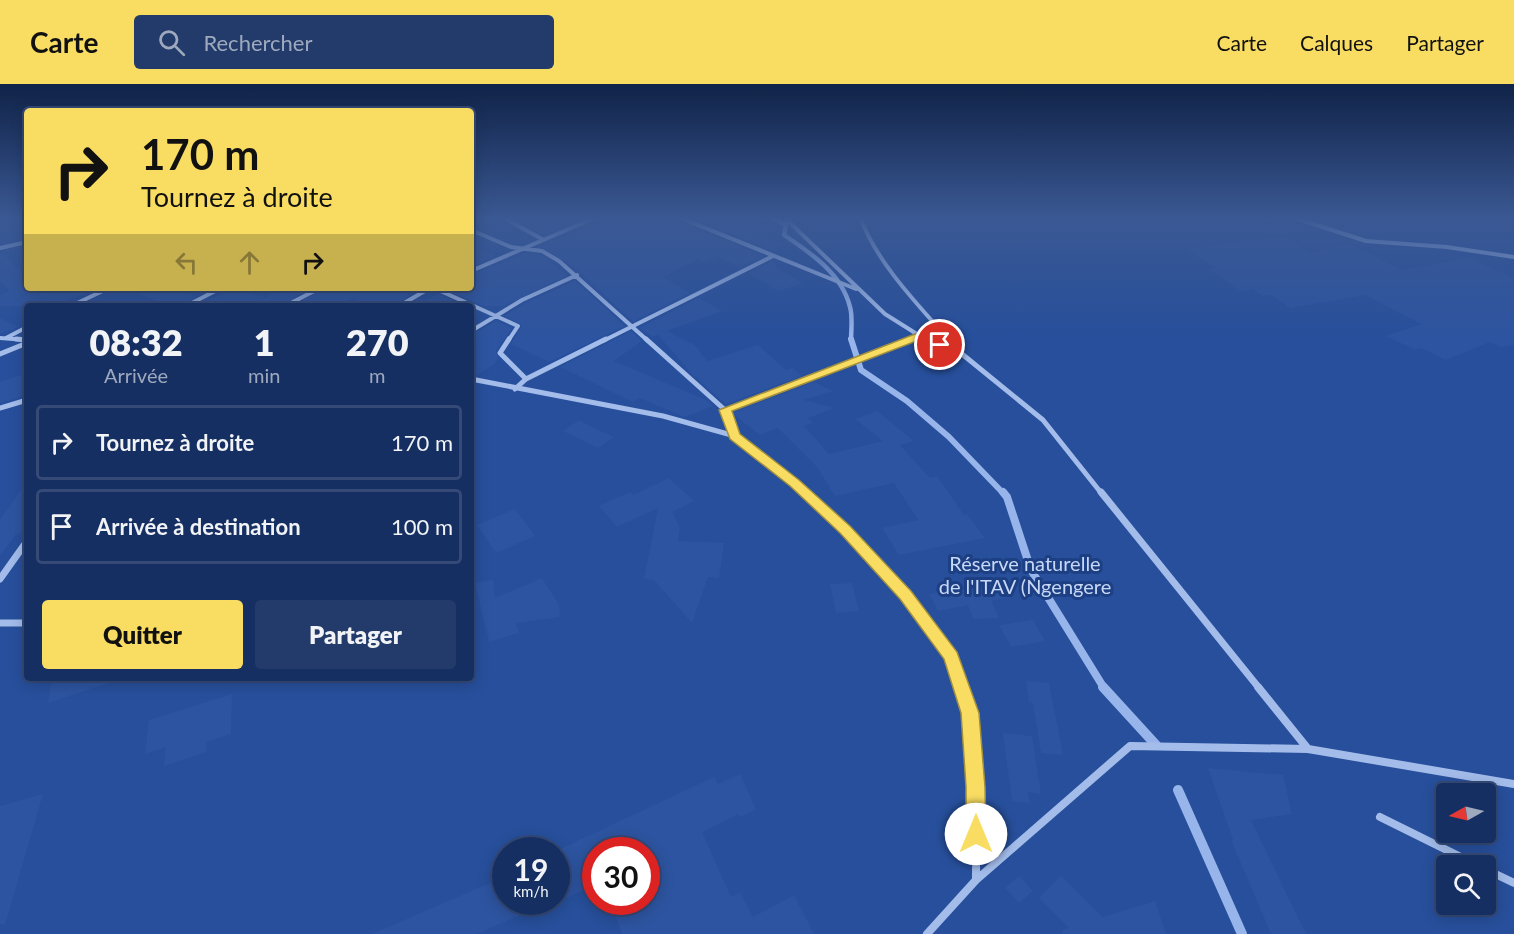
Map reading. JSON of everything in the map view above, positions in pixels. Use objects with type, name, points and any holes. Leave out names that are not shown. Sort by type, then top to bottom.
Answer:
[{"type":"street","points":[[474,270],[502,259]]},
{"type":"street","points":[[554,259],[577,275],[631,327],[725,410],[735,436]]},
{"type":"street","points":[[514,389],[526,379],[768,259]]},
{"type":"street","points":[[780,259],[860,290]]},
{"type":"street","points":[[827,259],[885,314],[919,336],[962,354]]},
{"type":"street","points":[[884,259],[918,304],[962,354],[1043,420],[1308,749]]},
{"type":"street","points":[[474,329],[496,314],[577,275]]},
{"type":"street","points":[[77,303],[103,291]]},
{"type":"street","points":[[192,303],[215,291]]},
{"type":"street","points":[[291,303],[314,291]]},
{"type":"street","points":[[404,303],[426,291]]},
{"type":"street","points":[[439,291],[469,303]]},
{"type":"street","points":[[474,305],[518,326],[501,353],[526,379]]},
{"type":"street","points":[[2,338],[24,328]]},
{"type":"street","points":[[725,410],[919,336]]},
{"type":"street","points":[[2,338],[24,341]]},
{"type":"street","points":[[0,354],[24,342]]},
{"type":"street","points":[[474,380],[663,416],[735,436],[794,483],[845,529],[905,595],[951,657],[970,713],[976,787],[976,880]]},
{"type":"street","points":[[0,408],[24,401]]},
{"type":"street","points":[[0,579],[24,545]]},
{"type":"street","points":[[0,623],[24,622]]},
{"type":"street","points":[[927,934],[976,880],[1130,746],[1308,749],[1514,784]]},
{"type":"street","points":[[1380,817],[1457,855]]},
{"type":"street","points":[[1496,874],[1514,883]]},
{"type":"green space","name":"Réserve naturelle de l'ITAV (Ngengere","points":[[0,259],[24,259],[24,291],[474,291],[474,259],[1514,259],[1514,934],[0,934]]},
{"type":"building","points":[[0,259],[7,259],[24,274],[24,291],[91,291],[59,303],[0,306],[0,295],[10,291],[0,281]]},
{"type":"building","points":[[474,259],[489,259],[474,266]]},
{"type":"building","points":[[512,259],[546,259],[568,275],[504,306],[484,306],[449,291],[474,291],[474,274]]},
{"type":"building","points":[[562,259],[712,259],[703,262],[698,259],[663,277],[690,293],[633,322],[580,272]]},
{"type":"building","points":[[723,259],[758,259],[739,268]]},
{"type":"building","points":[[1201,259],[1379,259],[1403,270],[1471,259],[1514,278],[1514,345],[1500,347],[1490,342],[1446,360],[1421,348],[1415,350],[1386,336],[1421,324],[1365,295],[1291,308],[1271,295],[1263,296],[1253,289],[1241,291],[1209,269],[1216,268]]},
{"type":"building","points":[[771,262],[803,283],[778,291],[748,273]]},
{"type":"building","points":[[575,281],[625,326],[549,362],[511,344],[522,325],[505,316],[524,304]]},
{"type":"building","points":[[133,291],[181,291],[197,296],[186,303],[161,303]]},
{"type":"building","points":[[228,291],[240,291],[266,297],[278,291],[306,291],[286,303],[202,303]]},
{"type":"building","points":[[319,291],[401,291],[410,295],[399,303],[362,303],[354,298],[342,303],[299,303]]},
{"type":"building","points":[[438,294],[458,303],[413,303],[420,299],[425,301]]},
{"type":"building","points":[[699,298],[722,311],[667,331],[695,345],[707,361],[758,345],[786,370],[792,368],[802,376],[726,404],[692,374],[658,335],[652,337],[639,328]]},
{"type":"building","points":[[0,318],[18,327],[0,334]]},
{"type":"building","points":[[496,321],[512,328],[496,351],[498,358],[495,364],[477,375],[474,374],[474,333]]},
{"type":"building","points":[[631,331],[642,341],[614,361],[706,400],[713,406],[685,417],[639,398],[633,402],[560,367]]},
{"type":"building","points":[[24,374],[24,396],[0,403],[0,382]]},
{"type":"building","points":[[814,382],[833,391],[804,400],[835,408],[808,418],[813,423],[804,426],[829,454],[883,441],[855,419],[877,411],[914,441],[900,445],[930,478],[937,476],[964,515],[967,514],[985,538],[899,555],[882,528],[918,520],[894,483],[835,496],[817,467],[778,428],[760,435],[732,413]]},
{"type":"building","points":[[579,420],[614,437],[598,448],[563,431]]},
{"type":"building","points":[[669,478],[694,501],[672,512],[680,528],[678,541],[724,543],[719,578],[708,577],[692,623],[654,580],[644,579],[658,508],[617,527],[599,506],[630,492],[633,495]]},
{"type":"building","points":[[24,485],[24,529],[20,534],[16,534],[0,556],[0,520]]},
{"type":"building","points":[[515,509],[535,536],[496,553],[477,525]]},
{"type":"building","points":[[542,578],[559,605],[560,617],[516,623],[519,633],[489,642],[475,583],[493,580],[495,598]]},
{"type":"building","points":[[852,583],[859,611],[836,613],[830,584]]},
{"type":"building","points":[[1003,586],[1004,598],[991,601],[999,618],[973,619],[968,605],[938,611],[929,594]]},
{"type":"building","points":[[1033,620],[1045,641],[1011,647],[999,625]]},
{"type":"building","points":[[60,681],[115,681],[48,703],[51,684]]},
{"type":"building","points":[[1026,681],[1049,683],[1063,755],[1041,753],[1033,703],[1029,702]]},
{"type":"building","points":[[232,694],[231,734],[206,742],[206,752],[164,766],[166,747],[145,754],[149,720]]},
{"type":"building","points":[[1003,733],[1032,736],[1041,794],[1028,792],[1030,803],[1012,801]]},
{"type":"building","points":[[1208,768],[1283,775],[1292,814],[1251,820],[1306,934],[1271,934],[1231,840],[1233,840]]},
{"type":"building","points":[[740,774],[756,809],[740,817],[738,814],[702,832],[731,897],[740,892],[753,917],[794,895],[814,934],[622,934],[615,915],[660,915],[660,837],[586,837],[714,777],[718,784]]},
{"type":"building","points":[[43,794],[5,925],[0,924],[0,806]]},
{"type":"building","points":[[582,839],[582,891],[570,897],[570,844]]},
{"type":"building","points":[[1019,876],[1033,891],[1019,903],[1005,888]]},
{"type":"building","points":[[1061,876],[1103,917],[1155,901],[1166,934],[1063,934],[1062,930],[1069,928],[1039,898]]},
{"type":"building","points":[[492,882],[492,915],[520,915],[477,934],[372,934]]},
{"type":"waterway","points":[[817,259],[833,274],[846,295],[852,319],[851,339]]},
{"type":"waterway","points":[[851,339],[861,370],[907,401],[949,437],[1004,494]]},
{"type":"waterway","points":[[1003,492],[1007,497],[1031,570],[1104,688]]},
{"type":"waterway","points":[[1103,687],[1156,745]]},
{"type":"waterway","points":[[1178,790],[1242,934]]},
{"type":"route","points":[[940,345],[919,336],[725,410],[735,436],[794,483],[845,529],[905,595],[951,657],[970,713],[976,787],[976,834]]}]
